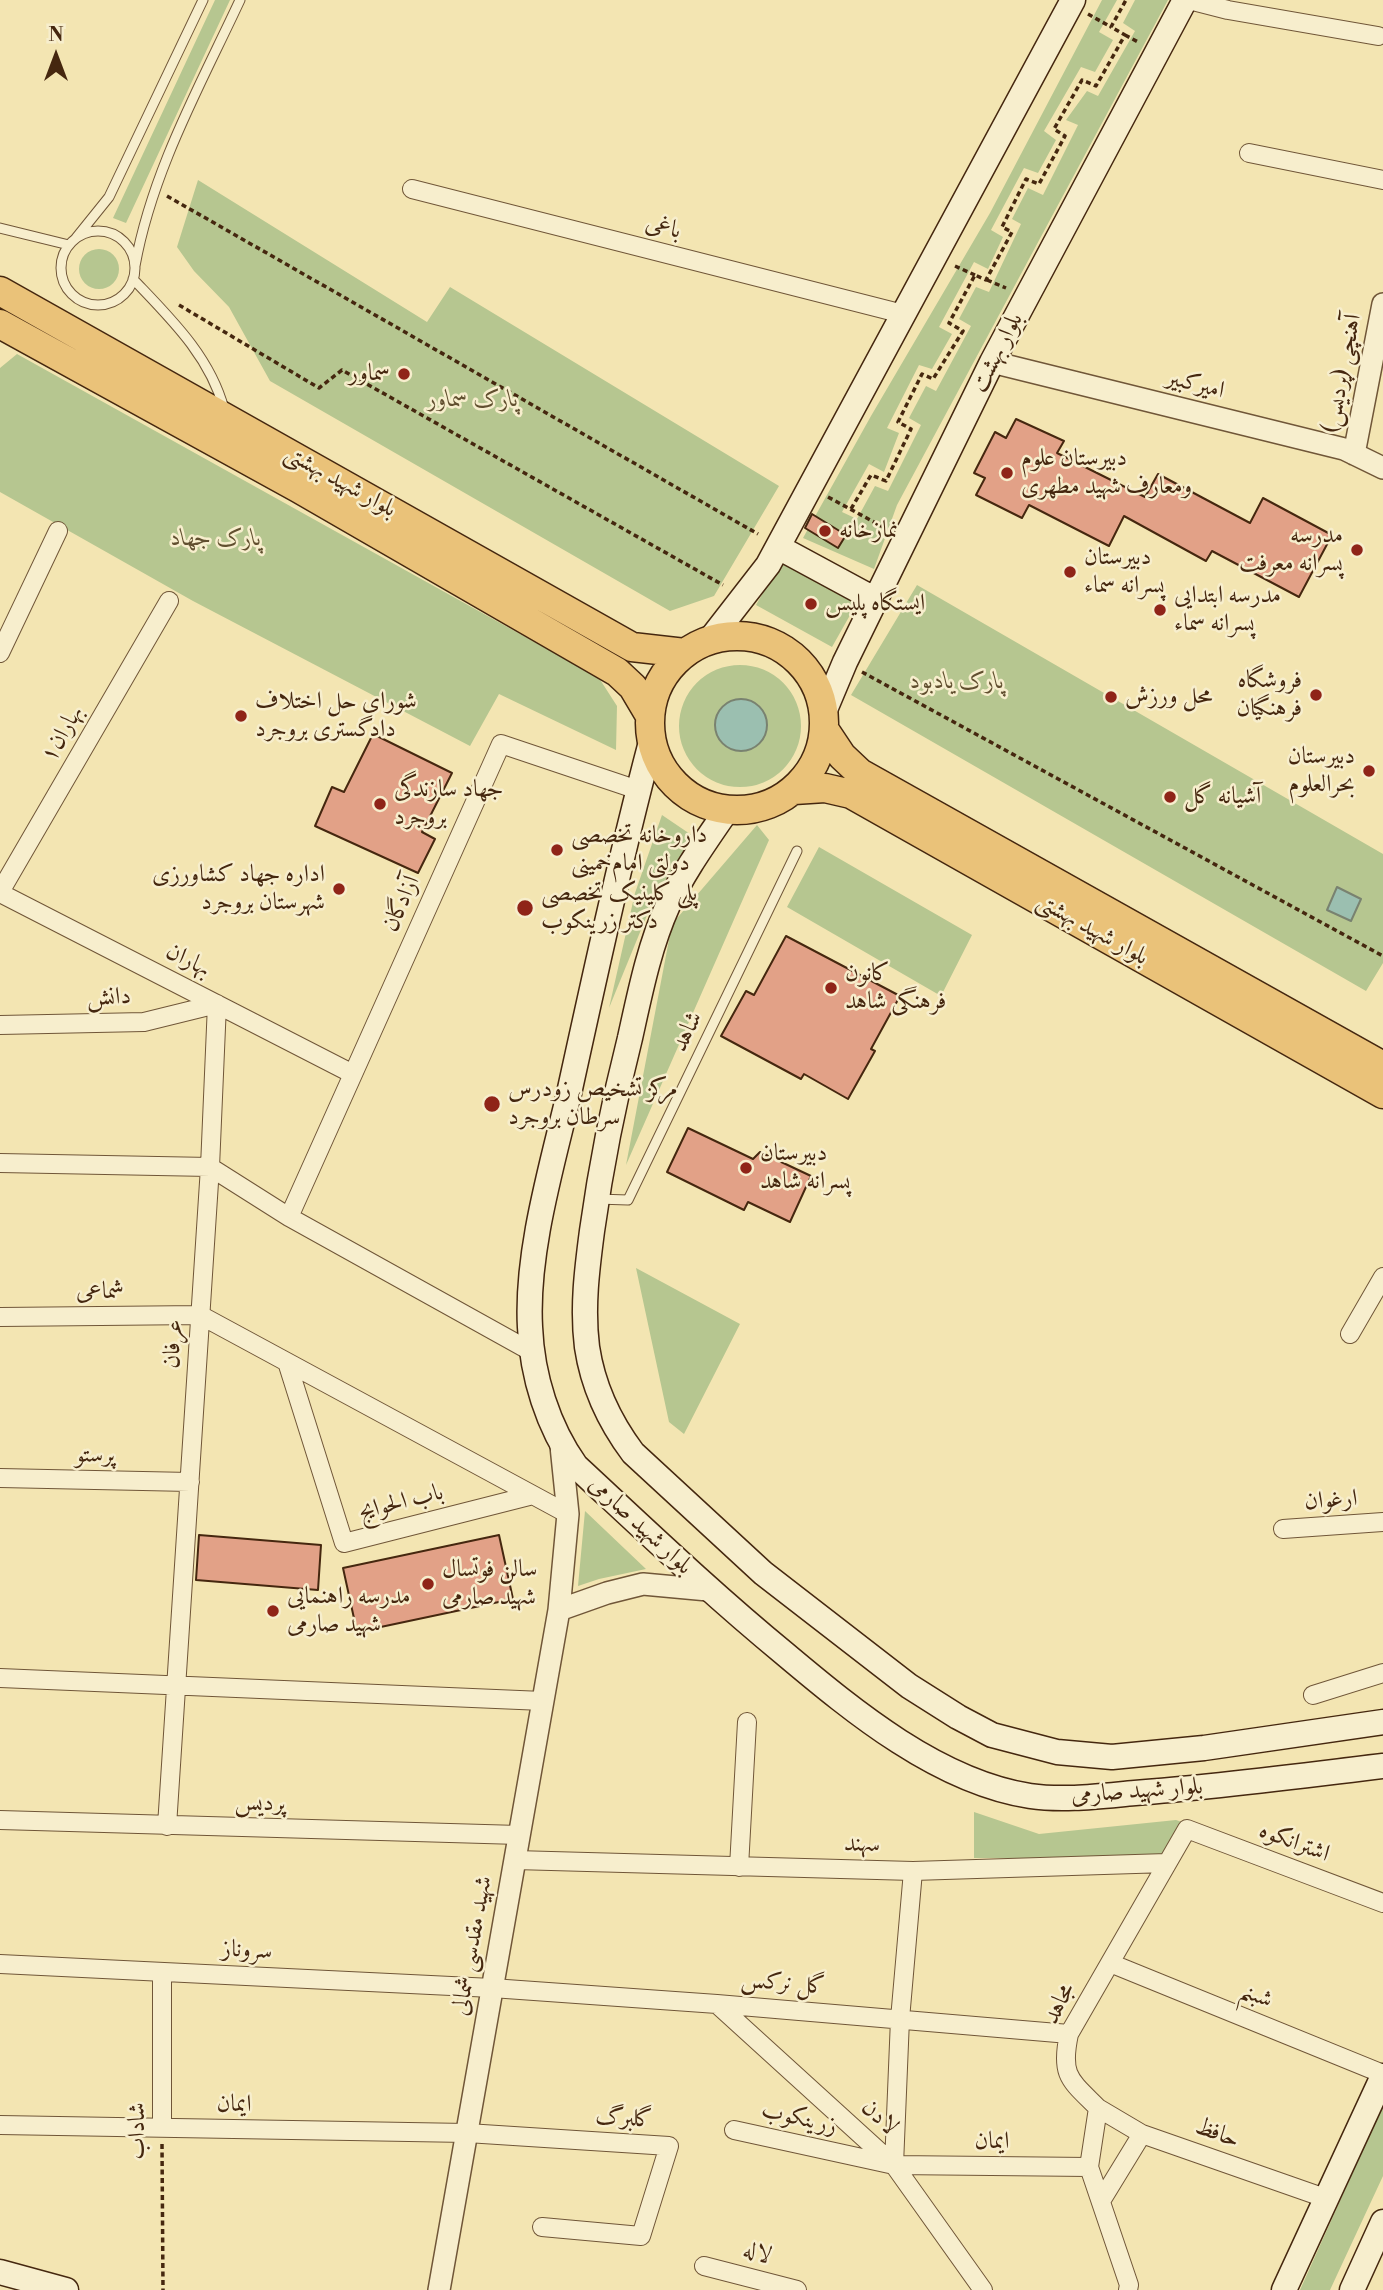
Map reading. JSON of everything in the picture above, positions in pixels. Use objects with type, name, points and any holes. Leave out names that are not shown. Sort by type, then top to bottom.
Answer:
[{"type":"main road","points":[[697,647],[731,636],[774,644],[792,656],[807,672],[818,691],[824,721],[820,752],[810,772],[794,790],[774,803],[751,810],[727,810],[701,803],[678,788],[661,767],[650,728],[654,695],[663,676],[697,647],[768,565],[1073,0]]},
{"type":"main road","name":"بلوار بهشت","points":[[824,721],[845,662],[992,362],[1187,0]]},
{"type":"main road","name":"بلوار شهید بهشتی","points":[[0,291],[632,647],[697,647]]},
{"type":"main road","name":"بلوار شهید بهشتی","points":[[6,335],[298,488],[617,672],[633,687],[650,728]]},
{"type":"main road","points":[[778,547],[876,600]]},
{"type":"main road","name":"بلوار شهید بهشتی","points":[[824,721],[842,756],[860,773],[1381,1061]]},
{"type":"main road","name":"بلوار شهید صارمی","points":[[650,728],[562,1122],[534,1254],[529,1293],[532,1352],[549,1416],[561,1446],[576,1466],[708,1590],[813,1678],[887,1733],[940,1765],[975,1781],[1006,1792],[1054,1798],[1210,1787],[1383,1766]]},
{"type":"main road","name":"بلوار شهید بهشتی","points":[[794,790],[825,788],[851,794],[1383,1094]]},
{"type":"main road","name":"بلوار شهید صارمی","points":[[727,810],[687,870],[667,907],[650,955],[620,1079],[596,1199],[586,1279],[587,1348],[595,1385],[616,1430],[633,1453],[763,1573],[909,1686],[942,1708],[992,1735],[1057,1752],[1087,1756],[1145,1755],[1383,1722]]},
{"type":"main road","points":[[1284,2290],[1383,2075]]},
{"type":"main road","points":[[1352,2290],[1383,2222]]},
{"type":"main road","points":[[0,2272],[66,2290]]},
{"type":"street","points":[[1187,0],[1231,5],[1378,36]]},
{"type":"street","points":[[1249,153],[1383,180]]},
{"type":"street","name":"باغی","points":[[412,189],[903,314]]},
{"type":"street","name":"آهنچی (پردیس)","points":[[1354,454],[1383,304]]},
{"type":"street","name":"امیرکبیر","points":[[992,362],[1344,449],[1383,468]]},
{"type":"street","points":[[0,653],[58,531]]},
{"type":"street","name":"بهاران۱","points":[[0,892],[169,601]]},
{"type":"street","name":"آزادگان","points":[[289,1217],[500,744],[638,790]]},
{"type":"street","name":"بهاران","points":[[0,892],[353,1074]]},
{"type":"street","name":"دانش","points":[[0,1025],[144,1021],[217,1004]]},
{"type":"street","name":"عرفان","points":[[167,1825],[210,1167],[217,1004]]},
{"type":"street","points":[[0,1163],[210,1167],[289,1217],[532,1352]]},
{"type":"street","points":[[1350,1335],[1383,1277]]},
{"type":"street","name":"شماعی","points":[[0,1317],[200,1315]]},
{"type":"street","name":"باب الحوایج","points":[[200,1315],[568,1514]]},
{"type":"street","name":"باب الحوایج","points":[[286,1362],[344,1543],[533,1494]]},
{"type":"street","name":"شهید مقدسی شمالی","points":[[439,2290],[559,1610],[568,1514],[561,1446]]},
{"type":"street","name":"پرستو","points":[[0,1478],[190,1482]]},
{"type":"street","name":"ارغوان","points":[[1283,1529],[1383,1522]]},
{"type":"street","points":[[559,1610],[643,1584],[708,1590]]},
{"type":"street","points":[[1313,1695],[1383,1673]]},
{"type":"street","points":[[0,1678],[543,1701]]},
{"type":"street","points":[[739,1867],[747,1722]]},
{"type":"street","name":"پردیس","points":[[0,1820],[519,1835]]},
{"type":"street","name":"مجاهد","points":[[1098,2108],[1071,2081],[1064,2058],[1069,2034],[1187,1829]]},
{"type":"street","name":"اشترانکوه","points":[[1187,1829],[1383,1903]]},
{"type":"street","name":"سهند","points":[[515,1860],[913,1871],[900,2019],[894,2165]]},
{"type":"street","points":[[913,1871],[1167,1863]]},
{"type":"street","name":"شبنم","points":[[1110,1963],[1383,2075]]},
{"type":"street","name":"سروناز","points":[[0,1964],[492,1988]]},
{"type":"street","name":"شاداب","points":[[162,1972],[162,2128]]},
{"type":"street","name":"گل نرکس","points":[[492,1988],[1069,2034]]},
{"type":"street","name":"لادن","points":[[717,2004],[894,2165],[983,2290]]},
{"type":"street","points":[[1098,2108],[1089,2167],[1134,2288]]},
{"type":"street","name":"حافظ","points":[[1098,2108],[1142,2134],[1325,2198]]},
{"type":"street","name":"ایمان","points":[[0,2125],[467,2133]]},
{"type":"street","name":"زرینکوب","points":[[734,2130],[894,2165]]},
{"type":"street","name":"گلبرگ","points":[[467,2133],[669,2146],[641,2236],[542,2227]]},
{"type":"street","points":[[1101,2202],[1142,2134]]},
{"type":"street","name":"ایمان","points":[[894,2165],[1089,2167]]},
{"type":"street","name":"لاله","points":[[704,2266],[797,2290]]},
{"type":"lane","points":[[203,0],[109,197],[72,242],[61,261],[64,285],[72,295],[83,302],[107,304],[119,299],[128,290],[133,279],[147,211],[164,164],[240,0]]},
{"type":"lane","points":[[0,228],[72,242],[95,231],[107,232],[127,245],[135,266]]},
{"type":"lane","points":[[133,279],[188,338],[219,390],[226,418]]},
{"type":"lane","name":"شاهد","points":[[596,1199],[628,1200],[797,851]]},
{"type":"path","points":[[851,509],[871,475],[886,481],[911,429],[898,422],[922,374],[933,379],[962,331],[949,323],[975,275],[986,279],[1006,244],[1012,232],[1002,227],[1026,179],[1039,184],[1065,135],[1054,129],[1082,80],[1096,86],[1125,35],[1111,27],[1126,0]]},
{"type":"path","points":[[155,189],[737,520],[778,547]]},
{"type":"path","points":[[168,299],[319,387],[342,370],[743,597]]},
{"type":"path","points":[[810,487],[906,539]]},
{"type":"path","points":[[845,662],[1383,956]]},
{"type":"path","name":"شاداب","points":[[162,2128],[163,2290]]},
{"type":"green space","points":[[215,0],[230,0],[126,223],[113,218]]},
{"type":"green space","points":[[1102,0],[1117,0],[1099,32],[1113,40],[1095,72],[1081,67],[1044,131],[1056,140],[1038,173],[1024,168],[991,230],[1003,237],[988,269],[974,262],[939,327],[952,334],[932,369],[919,365],[887,428],[899,433],[884,472],[869,464],[842,512],[857,519],[875,486],[888,491],[921,425],[909,418],[926,386],[936,391],[971,326],[959,319],[976,287],[989,292],[1021,224],[1012,219],[1028,188],[1043,195],[1078,125],[1066,120],[1087,91],[1098,96],[1135,31],[1123,23],[1135,0],[1168,0],[897,505],[874,569],[803,538],[990,213]]},
{"type":"green space","name":"پارک سماور","points":[[198,180],[427,322],[450,287],[779,486],[714,596],[670,611],[270,381],[229,307],[194,271],[177,247]]},
{"type":"green space","points":[[99,249],[107,250],[113,255],[118,261],[118,277],[113,283],[107,288],[99,289],[91,288],[85,283],[80,277],[79,269],[80,261],[85,255],[91,250]]},
{"type":"green space","name":"پارک جهاد","points":[[17,354],[599,678],[617,706],[616,750],[499,694],[470,746],[193,601],[0,492],[0,368]]},
{"type":"green space","points":[[782,559],[858,601],[832,647],[756,605]]},
{"type":"green space","name":"پارک یادبود","points":[[917,585],[1383,854],[1383,963],[1366,991],[851,695]]},
{"type":"green space","points":[[740,665],[763,670],[783,683],[796,703],[801,726],[796,749],[783,769],[763,782],[740,787],[717,782],[697,769],[684,749],[679,726],[684,703],[697,683],[717,670]]},
{"type":"green space","points":[[662,815],[693,836],[654,898],[609,1008],[635,893]]},
{"type":"green space","points":[[757,825],[769,840],[626,1165],[672,924]]},
{"type":"green space","points":[[819,847],[972,935],[941,996],[787,907]]},
{"type":"green space","points":[[636,1268],[740,1324],[684,1434],[669,1422]]},
{"type":"green space","points":[[585,1511],[646,1569],[578,1586]]},
{"type":"green space","points":[[974,1812],[1039,1834],[1176,1820],[1185,1823],[1162,1858],[974,1858]]},
{"type":"green space","points":[[1383,2105],[1383,2176],[1330,2290],[1300,2290]]},
{"type":"shaded area","points":[[741,699],[751,701],[759,707],[765,715],[765,735],[759,743],[751,749],[741,751],[731,749],[723,743],[717,735],[715,725],[717,715],[723,707],[731,701]]},
{"type":"shaded area","points":[[1337,887],[1361,899],[1351,921],[1327,910]]},
{"type":"building","points":[[1016,419],[1064,441],[1057,453],[1145,497],[1158,474],[1250,523],[1263,498],[1332,535],[1299,597],[1212,551],[1206,561],[1124,516],[1109,546],[1029,505],[1022,518],[976,495],[985,478],[974,473],[995,432],[1006,438]]},
{"type":"building","name":"نمازخانه","points":[[812,514],[846,535],[838,548],[805,528]]},
{"type":"building","name":"جهاد سازندگی بروجرد","points":[[373,734],[452,773],[422,832],[435,839],[418,873],[315,826],[332,787],[344,792]]},
{"type":"building","points":[[786,936],[900,996],[871,1049],[875,1051],[848,1099],[804,1074],[801,1079],[721,1036],[746,991],[754,995]]},
{"type":"building","points":[[688,1128],[753,1159],[760,1152],[811,1176],[790,1222],[748,1202],[744,1210],[667,1172]]},
{"type":"building","points":[[199,1535],[321,1545],[318,1590],[196,1580]]},
{"type":"building","name":"سالن فوتسال شهید صارمی","points":[[499,1535],[513,1599],[357,1632],[343,1568]]},
{"type":"place","name":"سماور","points":[[404,374]]},
{"type":"place","name":"دبیرستان علوم ومعارف شهید مطهری","points":[[1007,473]]},
{"type":"place","name":"نمازخانه","points":[[825,531]]},
{"type":"place","name":"مدرسه پسرانه معرفت","points":[[1357,550]]},
{"type":"place","name":"دبیرستان پسرانه سماء","points":[[1070,572]]},
{"type":"place","name":"ایستگاه پلیس","points":[[811,604]]},
{"type":"place","name":"مدرسه ابتدایی پسرانه سماء","points":[[1160,610]]},
{"type":"place","name":"فروشگاه فرهنگیان","points":[[1316,695]]},
{"type":"place","name":"محل ورزش","points":[[1111,697]]},
{"type":"place","name":"شورای حل اختلاف دادگستری بروجرد","points":[[241,716]]},
{"type":"place","name":"دبیرستان بحرالعلوم","points":[[1369,771]]},
{"type":"place","name":"آشیانه گل","points":[[1170,797]]},
{"type":"place","name":"جهاد سازندگی بروجرد","points":[[380,804]]},
{"type":"place","name":"داروخانه تخصصی دولتی امام‌خمینی","points":[[557,850]]},
{"type":"place","name":"اداره جهاد کشاورزی شهرستان بروجرد","points":[[339,889]]},
{"type":"place","name":"پلی کلینیک تخصصی دکتر زرینکوب","points":[[525,908]]},
{"type":"place","name":"کانون فرهنگی شاهد","points":[[831,988]]},
{"type":"place","name":"مرکز تشخیص زودرس سرطان بروجرد","points":[[492,1104]]},
{"type":"place","name":"دبیرستان پسرانه شاهد","points":[[746,1168]]},
{"type":"place","name":"سالن فوتسال شهید صارمی","points":[[428,1584]]},
{"type":"place","name":"مدرسه راهنمایی شهید صارمی","points":[[273,1611]]}]
